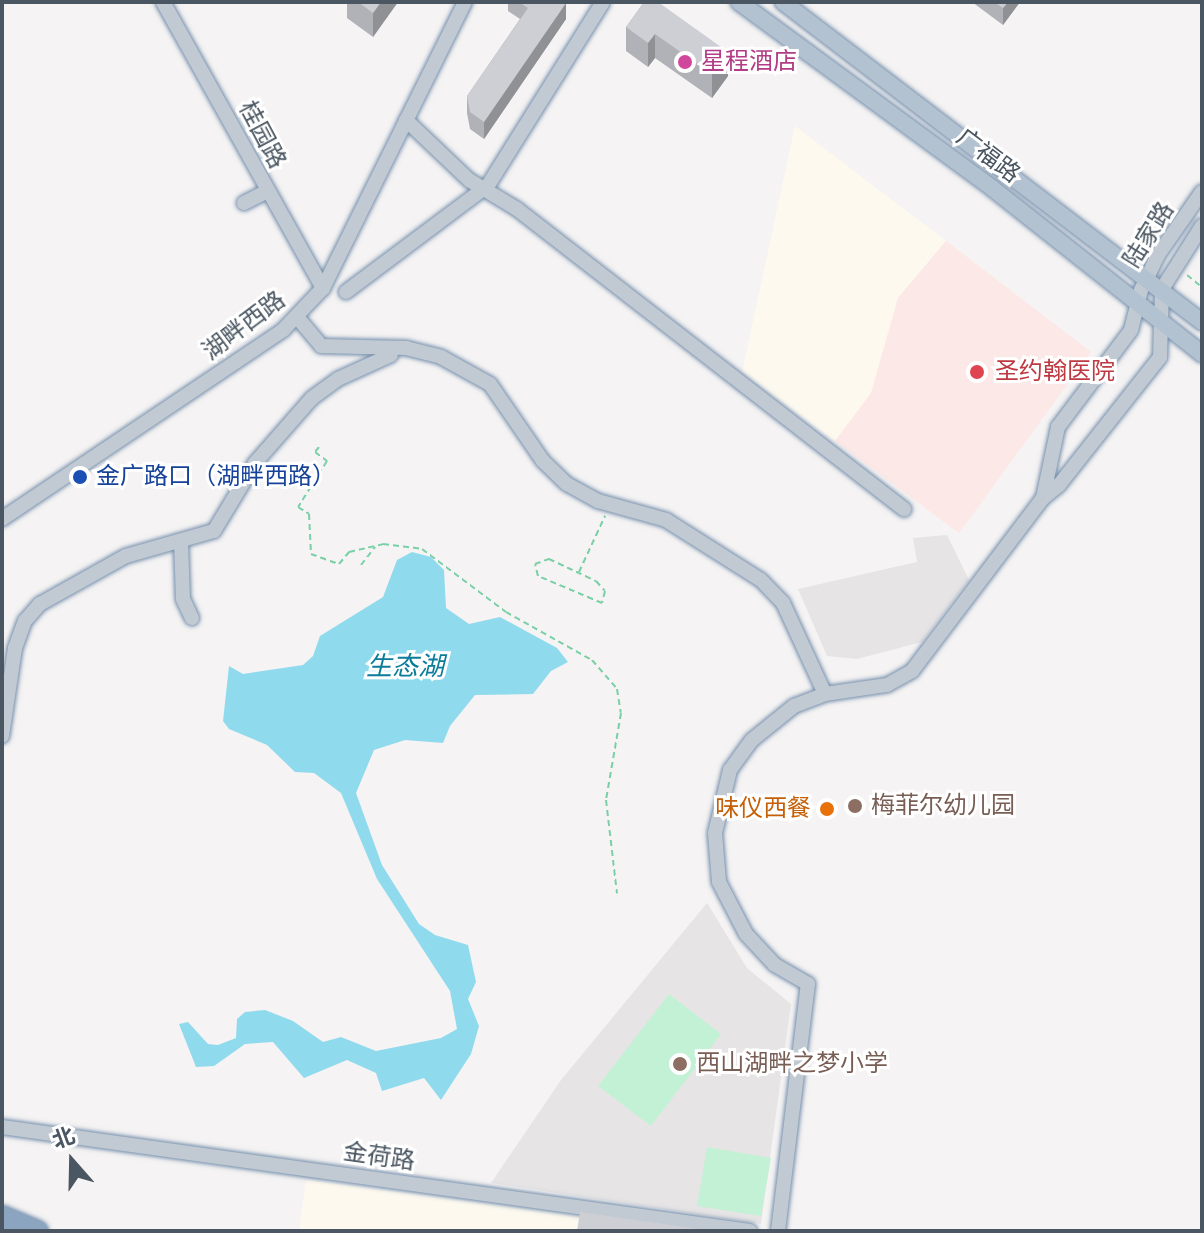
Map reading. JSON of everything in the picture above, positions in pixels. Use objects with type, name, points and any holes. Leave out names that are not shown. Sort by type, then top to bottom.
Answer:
[{"type":"highway","points":[[2,1216],[38,1231]]},
{"type":"main road","name":"广福路","points":[[739,2],[1202,354]]},
{"type":"main road","name":"广福路","points":[[783,2],[1202,322]]},
{"type":"street","name":"桂园路","points":[[163,2],[323,288]]},
{"type":"street","name":"湖畔西路","points":[[2,519],[297,317],[323,288],[465,2]]},
{"type":"street","points":[[346,292],[485,188],[603,2]]},
{"type":"street","points":[[406,120],[485,188],[904,509]]},
{"type":"street","points":[[244,203],[268,191]]},
{"type":"street","name":"陆家路","points":[[1043,498],[1058,427],[1131,330],[1147,278],[1202,192]]},
{"type":"street","name":"陆家路","points":[[778,1231],[808,984],[774,964],[746,934],[719,882],[715,833],[730,770],[752,740],[794,706],[825,694],[887,685],[912,671],[1043,498],[1059,485],[1160,357],[1158,321],[1162,289],[1202,226]]},
{"type":"street","points":[[297,317],[321,346],[406,348],[441,357],[490,384],[543,461],[582,494],[666,520],[761,580],[783,603],[825,694]]},
{"type":"street","points":[[2,736],[15,648],[25,621],[40,604],[126,556],[214,531],[255,463],[312,398],[338,379],[406,348]]},
{"type":"street","points":[[181,542],[183,599],[192,618]]},
{"type":"street","name":"金荷路","points":[[2,1127],[750,1231]]},
{"type":"path","points":[[1177,267],[1202,287]]},
{"type":"path","points":[[319,447],[315,452],[327,461],[298,507],[309,514],[311,554],[339,564],[349,552],[376,546],[422,549],[447,563],[506,612],[592,660],[617,689],[621,713],[606,800],[617,893]]},
{"type":"path","points":[[579,572],[611,504]]},
{"type":"path","points":[[361,565],[376,546]]},
{"type":"path","points":[[549,559],[579,572],[605,591],[602,603],[533,571],[535,564],[549,559]]},
{"type":"shaded area","points":[[795,126],[946,241],[898,298],[872,393],[835,441],[742,372]]},
{"type":"shaded area","name":"圣约翰医院","points":[[946,241],[1091,352],[959,533],[835,441],[871,393],[898,298]]},
{"type":"shaded area","points":[[947,535],[969,580],[922,642],[857,659],[827,656],[798,589],[917,562],[913,538]]},
{"type":"shaded area","name":"西山湖畔之梦小学","points":[[707,903],[747,968],[791,1004],[761,1224],[491,1183],[561,1080]]},
{"type":"shaded area","points":[[306,1180],[700,1231],[299,1231]]},
{"type":"green space","points":[[669,994],[721,1034],[651,1126],[598,1086]]},
{"type":"green space","points":[[707,1147],[771,1158],[761,1216],[697,1206]]},
{"type":"water","name":"生态湖","points":[[412,552],[431,557],[444,570],[446,608],[469,624],[500,617],[557,648],[568,662],[551,671],[533,694],[475,695],[450,726],[443,743],[405,740],[374,750],[356,793],[382,865],[419,924],[435,935],[468,945],[476,982],[468,999],[479,1026],[471,1054],[441,1100],[424,1078],[382,1091],[376,1073],[347,1060],[304,1078],[273,1042],[245,1044],[214,1066],[196,1067],[179,1024],[188,1022],[208,1044],[218,1045],[236,1038],[237,1019],[245,1012],[265,1010],[293,1021],[323,1042],[341,1037],[376,1051],[441,1038],[457,1029],[450,991],[377,879],[341,793],[314,773],[295,772],[267,745],[229,729],[223,721],[229,666],[243,674],[303,665],[313,656],[320,636],[383,597],[397,560]]},
{"type":"building","points":[[358,2],[381,2],[373,13]]},
{"type":"building","points":[[519,2],[566,3],[484,122],[470,112],[467,96],[528,8]]},
{"type":"building","points":[[644,2],[658,2],[728,52],[712,74],[655,34],[648,43],[626,27]]},
{"type":"building","points":[[994,2],[1008,2],[1003,8]]},
{"type":"building","points":[[580,1212],[712,1231],[577,1231]]},
{"type":"place","name":"星程酒店","points":[[685,62]]},
{"type":"place","name":"圣约翰医院","points":[[977,372]]},
{"type":"place","name":"金广路口（湖畔西路）","points":[[80,477]]},
{"type":"place","name":"梅菲尔幼儿园","points":[[855,806]]},
{"type":"place","name":"味仪西餐","points":[[827,809]]},
{"type":"place","name":"西山湖畔之梦小学","points":[[680,1064]]}]
